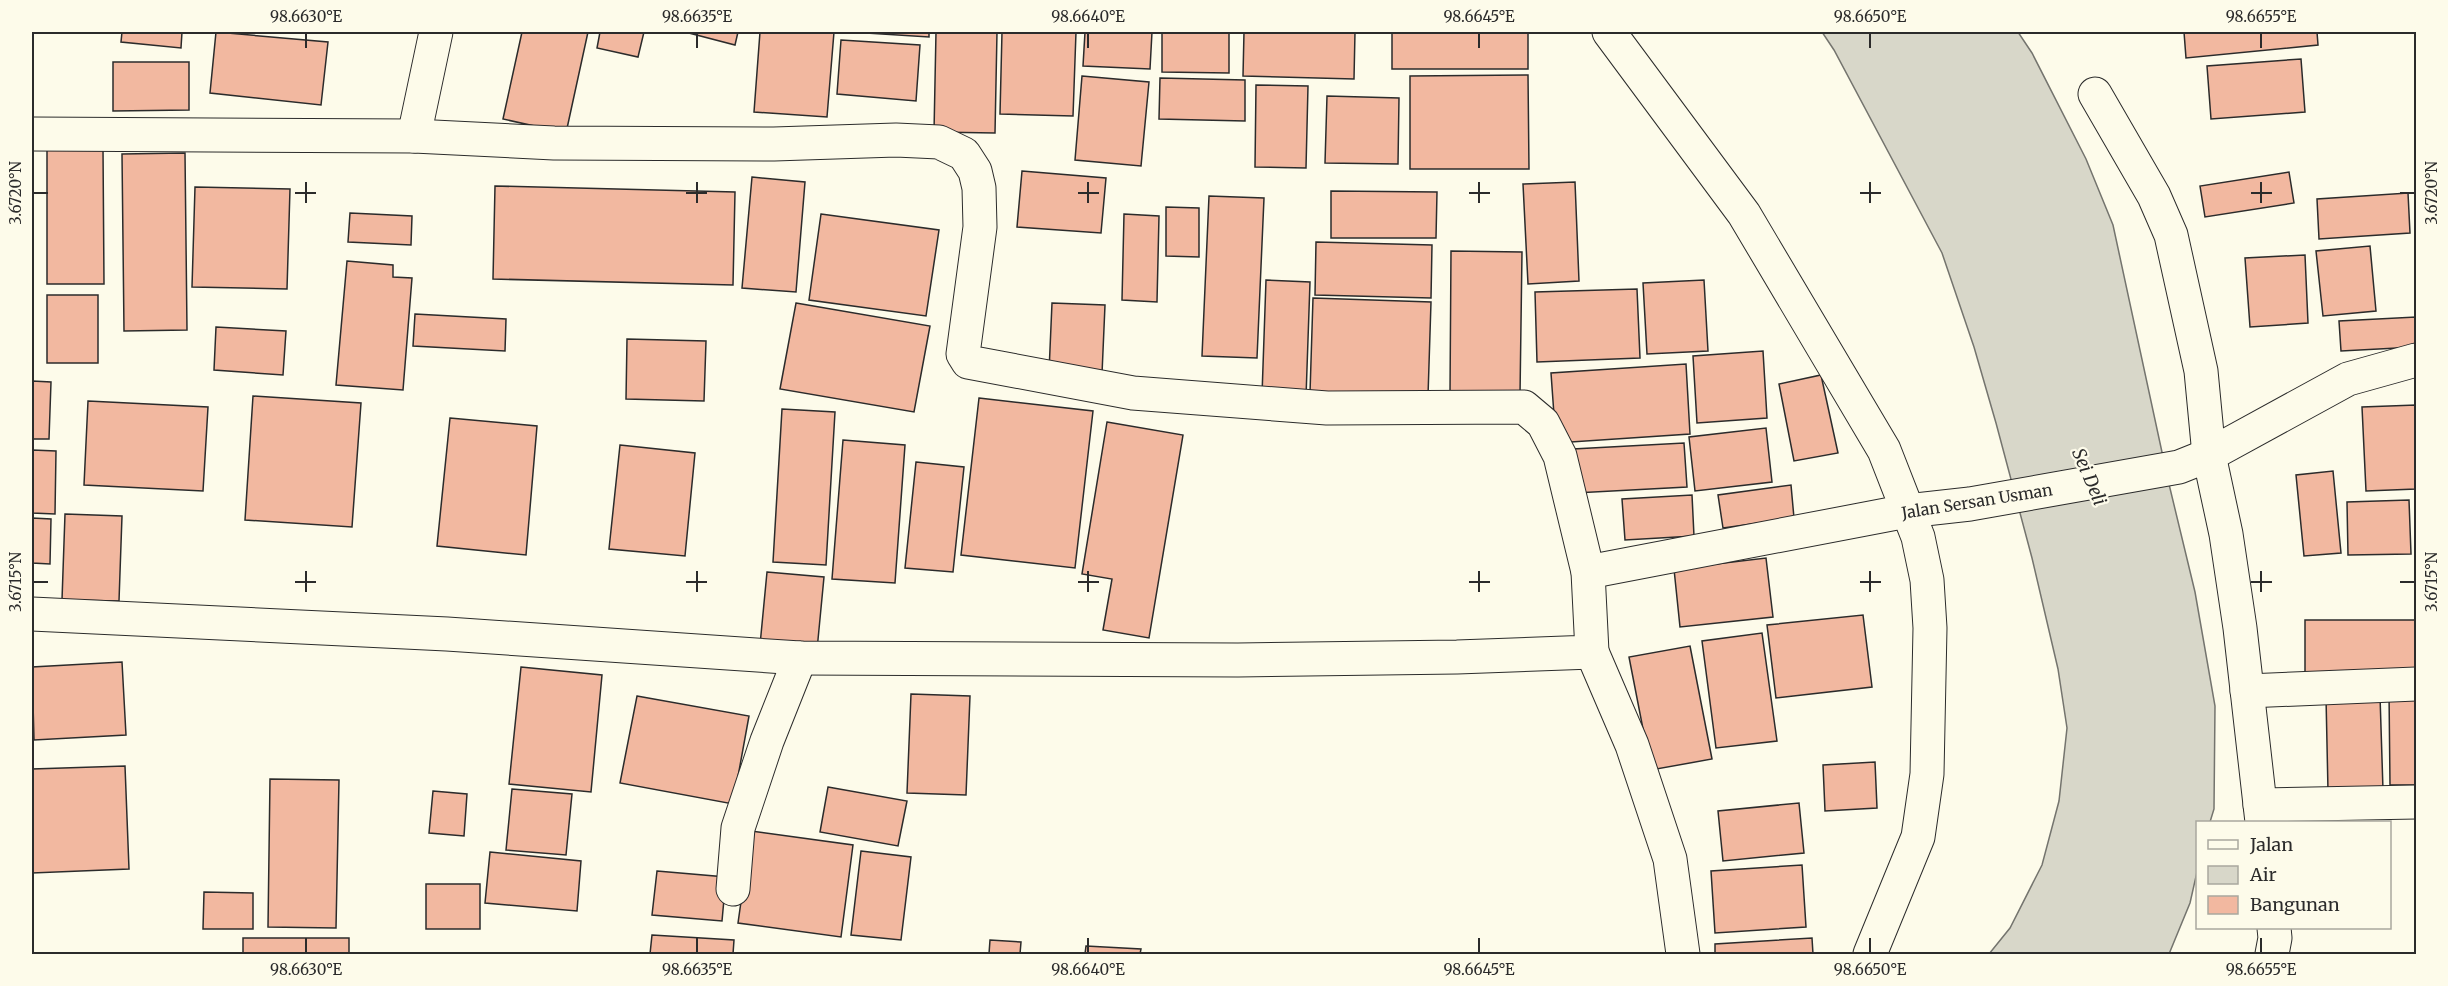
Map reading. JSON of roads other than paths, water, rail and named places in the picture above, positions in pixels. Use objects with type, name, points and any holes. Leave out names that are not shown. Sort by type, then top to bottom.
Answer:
[{"type":"street","points":[[414,136],[436,32]]},
{"type":"street","points":[[1609,32],[1744,214],[1884,450],[1918,537],[1928,580],[1930,628],[1928,774],[1918,837],[1870,954]]},
{"type":"street","points":[[2095,94],[2154,196],[2171,235],[2201,371],[2209,455],[2226,534],[2261,814],[2416,802]]},
{"type":"street","points":[[32,134],[414,136],[565,144],[774,144],[896,140],[939,142],[964,154],[975,171],[979,188],[980,227],[963,354],[968,362],[1133,393],[1328,408],[1524,407],[1543,423],[1560,456],[1588,572],[1592,652],[1632,745],[1670,859],[1683,954]]},
{"type":"street","name":"Jalan Sersan Usman","points":[[1588,572],[1907,511],[1970,504],[2179,467],[2209,455],[2348,379],[2416,360]]},
{"type":"street","points":[[32,614],[447,634],[800,658],[1238,660],[1445,658],[1592,652]]},
{"type":"street","points":[[733,889],[738,828],[767,741],[800,658]]},
{"type":"street","points":[[2247,691],[2416,684]]},
{"type":"street","points":[[2272,954],[2274,929]]},
{"type":"water","name":"Sei Deli","points":[[1822,32],[2018,32],[2032,53],[2086,159],[2113,225],[2168,480],[2195,592],[2215,706],[2214,809],[2210,821],[2196,821],[2196,876],[2190,903],[2169,954],[1989,954],[2010,928],[2042,865],[2059,801],[2067,728],[2058,669],[2032,558],[1996,423],[1974,347],[1942,253],[1834,50]]}]
